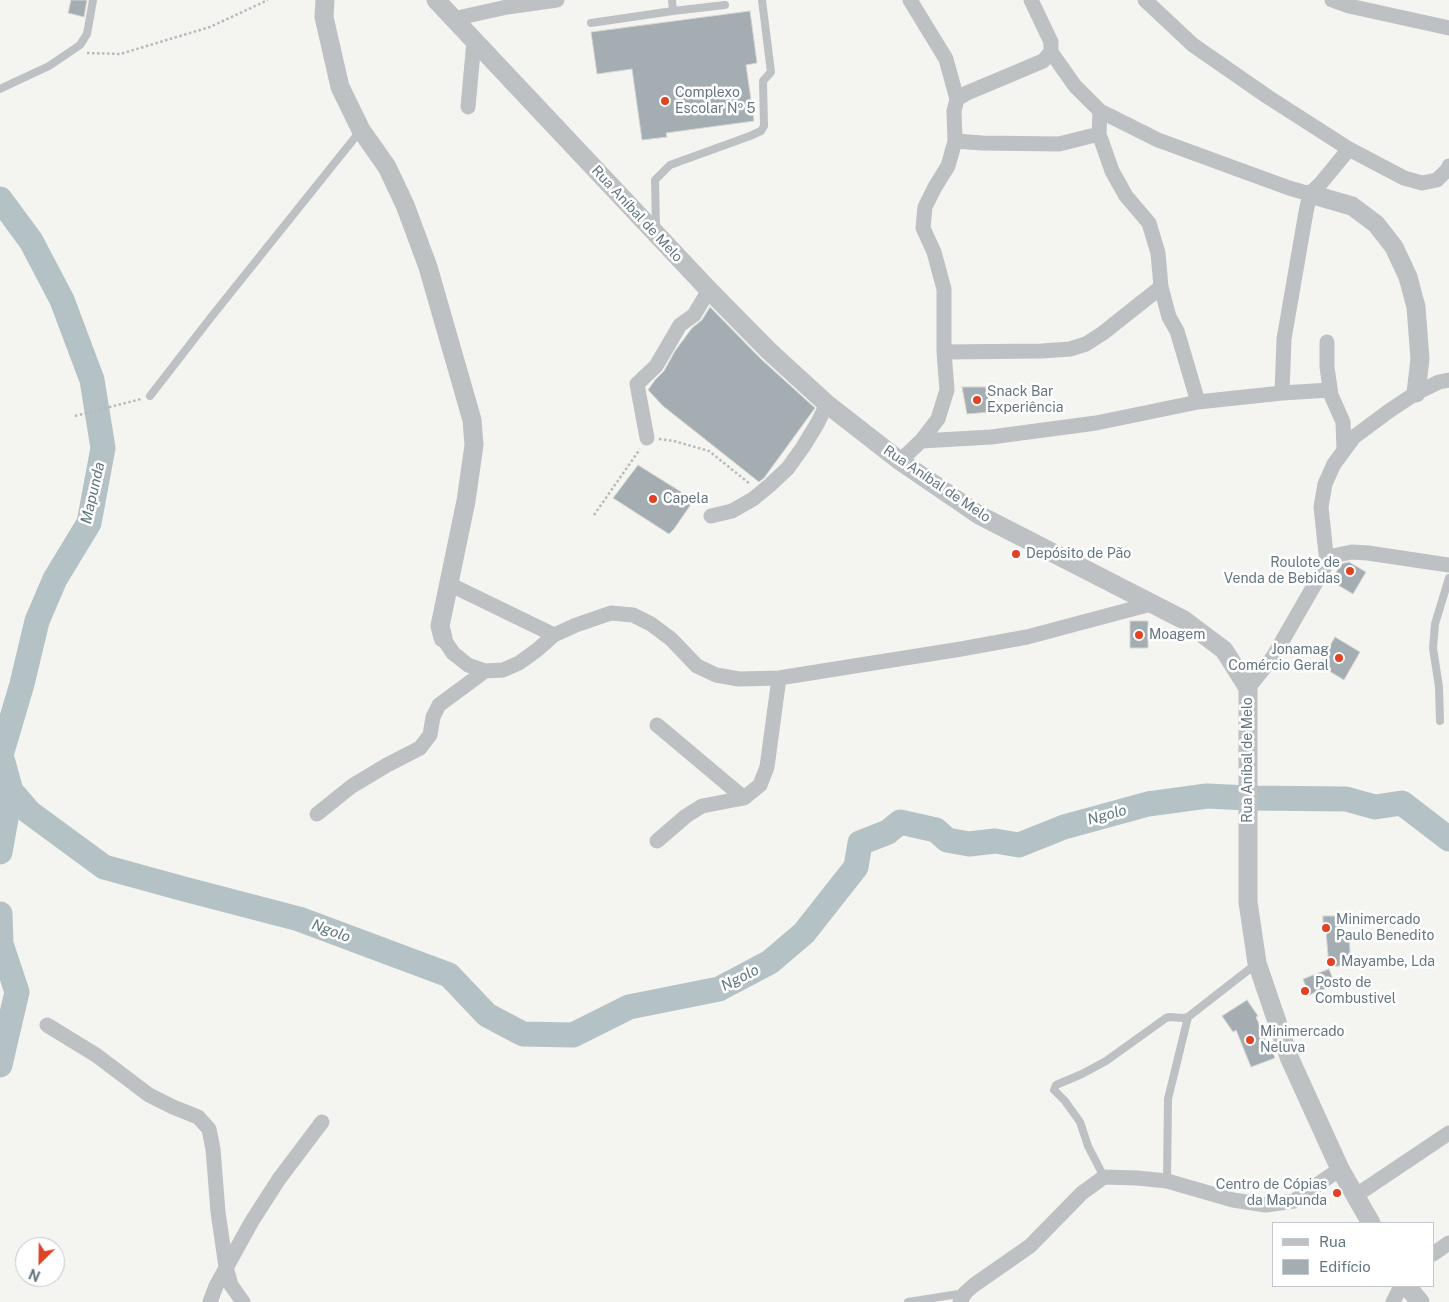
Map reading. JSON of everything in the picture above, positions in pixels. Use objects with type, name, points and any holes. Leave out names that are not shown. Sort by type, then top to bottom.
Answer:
[{"type":"street","points":[[325,0],[324,17],[340,87],[361,130],[387,167],[405,205],[428,267],[472,420],[474,444],[466,501],[440,626],[443,638],[453,653],[468,665],[486,671],[503,670],[519,663],[554,635],[610,613],[633,615],[651,624],[671,639],[697,666],[716,675],[739,678],[779,678],[1027,637],[1151,604]]},
{"type":"street","name":"Rua Aníbal de Melo","points":[[436,0],[768,351],[827,404],[900,461],[978,515],[1184,620],[1224,650],[1248,688],[1248,902],[1257,963],[1289,1058],[1340,1169],[1370,1222]]},
{"type":"street","points":[[453,19],[506,4],[557,0]]},
{"type":"street","points":[[900,461],[921,441],[938,419],[947,390],[944,352],[944,288],[934,252],[923,228],[925,208],[948,166],[955,141],[954,111],[957,99],[946,60],[910,0]]},
{"type":"street","points":[[957,99],[1043,61],[1051,52],[1052,42],[1031,0]]},
{"type":"street","points":[[1145,0],[1193,45],[1268,97],[1349,149],[1404,178],[1422,183],[1437,180],[1449,166]]},
{"type":"street","points":[[1332,0],[1349,6],[1449,28]]},
{"type":"street","points":[[468,107],[474,41]]},
{"type":"street","points":[[1051,52],[1075,86],[1100,111],[1158,140],[1290,188],[1352,206],[1376,224],[1394,247],[1408,277],[1416,307],[1420,359],[1416,393]]},
{"type":"street","points":[[1100,111],[1099,134],[1112,171],[1126,196],[1149,223],[1158,253],[1161,286],[1169,317],[1177,331],[1198,402]]},
{"type":"street","points":[[955,141],[1059,144],[1099,134]]},
{"type":"street","points":[[1282,393],[1284,339],[1310,194],[1322,183],[1349,149]]},
{"type":"street","points":[[944,352],[1070,349],[1086,344],[1104,333],[1161,286]]},
{"type":"street","points":[[647,438],[638,384],[656,366],[680,325],[694,315],[709,290]]},
{"type":"street","points":[[1327,342],[1326,367],[1331,395],[1342,422],[1344,450]]},
{"type":"street","points":[[1327,563],[1321,507],[1325,484],[1334,464],[1354,437],[1416,393],[1439,382],[1449,380]]},
{"type":"street","points":[[921,441],[991,437],[1096,423],[1198,402],[1330,390]]},
{"type":"street","points":[[711,516],[732,511],[753,499],[788,468],[803,447],[827,404]]},
{"type":"street","points":[[1248,688],[1274,657],[1327,563],[1337,555],[1352,552],[1368,553],[1449,565]]},
{"type":"street","points":[[449,584],[554,635]]},
{"type":"street","points":[[317,814],[352,786],[420,748],[430,736],[433,717],[439,704],[486,671]]},
{"type":"street","points":[[657,841],[686,816],[702,806],[744,798],[760,786],[767,767],[779,678]]},
{"type":"street","points":[[657,726],[744,798]]},
{"type":"street","points":[[47,1025],[96,1055],[149,1095],[198,1117],[209,1129],[213,1149],[218,1212],[226,1268],[231,1285],[243,1302]]},
{"type":"street","points":[[210,1302],[252,1221],[279,1179],[322,1122]]},
{"type":"street","points":[[1355,1196],[1449,1133]]},
{"type":"street","points":[[963,1298],[1030,1246],[1082,1193],[1104,1177],[1137,1178],[1167,1182],[1233,1200],[1266,1205],[1294,1201],[1340,1169]]},
{"type":"street","points":[[1434,1253],[1449,1242]]},
{"type":"street","points":[[1393,1302],[1400,1287]]},
{"type":"street","points":[[1408,1287],[1420,1302]]},
{"type":"lane","points":[[0,88],[49,66],[80,45],[87,34],[93,0]]},
{"type":"lane","points":[[672,0],[673,11]]},
{"type":"lane","points":[[656,234],[655,180],[670,166],[750,136],[761,131],[764,126],[762,81],[770,72],[762,0]]},
{"type":"lane","points":[[591,23],[725,5]]},
{"type":"lane","points":[[150,396],[361,130]]},
{"type":"lane","points":[[1440,721],[1439,687],[1433,648],[1435,624],[1449,578]]},
{"type":"lane","points":[[1104,1177],[1088,1146],[1080,1122],[1065,1101],[1054,1090],[1056,1085],[1106,1061],[1166,1018],[1170,1016],[1188,1017],[1257,963]]},
{"type":"lane","points":[[1167,1182],[1168,1099],[1188,1017]]},
{"type":"lane","points":[[908,1302],[963,1298]]},
{"type":"path","points":[[70,52],[120,54],[210,27],[268,0]]},
{"type":"path","points":[[75,416],[150,396]]},
{"type":"path","points":[[594,515],[647,438],[674,441],[709,451],[754,486]]},
{"type":"building","points":[[71,0],[87,0],[84,17],[68,13]]},
{"type":"building","points":[[750,11],[757,63],[746,65],[754,121],[666,133],[667,137],[642,140],[632,69],[597,74],[591,32]]},
{"type":"building","points":[[710,307],[761,359],[815,408],[764,478],[759,482],[663,406],[648,390],[664,371],[675,351],[692,328],[702,320]]},
{"type":"building","name":"Snack Bar Experiência","points":[[962,387],[988,387],[990,412],[967,414]]},
{"type":"building","name":"Capela","points":[[638,465],[694,500],[669,534],[613,498]]},
{"type":"building","points":[[1349,562],[1366,572],[1353,594],[1331,581],[1341,564]]},
{"type":"building","name":"Moagem","points":[[1130,621],[1148,621],[1148,648],[1130,648]]},
{"type":"building","name":"Jonamag Comércio Geral","points":[[1335,637],[1360,652],[1344,680],[1319,665]]},
{"type":"building","points":[[1323,916],[1342,916],[1343,938],[1349,937],[1351,965],[1329,967],[1326,932],[1323,932]]},
{"type":"building","points":[[1329,969],[1335,985],[1309,995],[1303,979]]},
{"type":"building","points":[[1247,1000],[1258,1016],[1256,1017],[1275,1058],[1251,1067],[1236,1030],[1233,1032],[1222,1016]]},
{"type":"waterway","name":"Mapunda","points":[[0,199],[31,241],[62,300],[92,380],[103,448],[89,523],[55,579],[37,621],[22,684],[1,755],[11,791],[0,852]]},
{"type":"waterway","name":"Ngolo","points":[[11,791],[29,812],[104,867],[299,919],[449,975],[487,1015],[523,1034],[573,1035],[629,1007],[719,989],[770,962],[804,933],[856,867],[860,843],[888,832],[900,822],[936,830],[947,840],[969,844],[995,841],[1019,845],[1064,827],[1148,804],[1207,796],[1346,799],[1375,807],[1402,803],[1449,839]]},
{"type":"waterway","name":"Mapunda","points":[[0,914],[1,944],[17,992],[0,1065]]},
{"type":"place","name":"Complexo Escolar Nº 5","points":[[665,101]]},
{"type":"place","name":"Snack Bar Experiência","points":[[977,400]]},
{"type":"place","name":"Capela","points":[[653,499]]},
{"type":"place","name":"Depósito de Pão","points":[[1016,554]]},
{"type":"place","name":"Roulote de Venda de Bebidas","points":[[1350,571]]},
{"type":"place","name":"Moagem","points":[[1139,635]]},
{"type":"place","name":"Jonamag Comércio Geral","points":[[1339,658]]},
{"type":"place","name":"Minimercado Paulo Benedito","points":[[1326,928]]},
{"type":"place","name":"Mayambe, Lda","points":[[1331,962]]},
{"type":"place","name":"Posto de Combustivel","points":[[1305,991]]},
{"type":"place","name":"Minimercado Neluva","points":[[1250,1040]]},
{"type":"place","name":"Centro de Cópias da Mapunda","points":[[1337,1193]]}]
